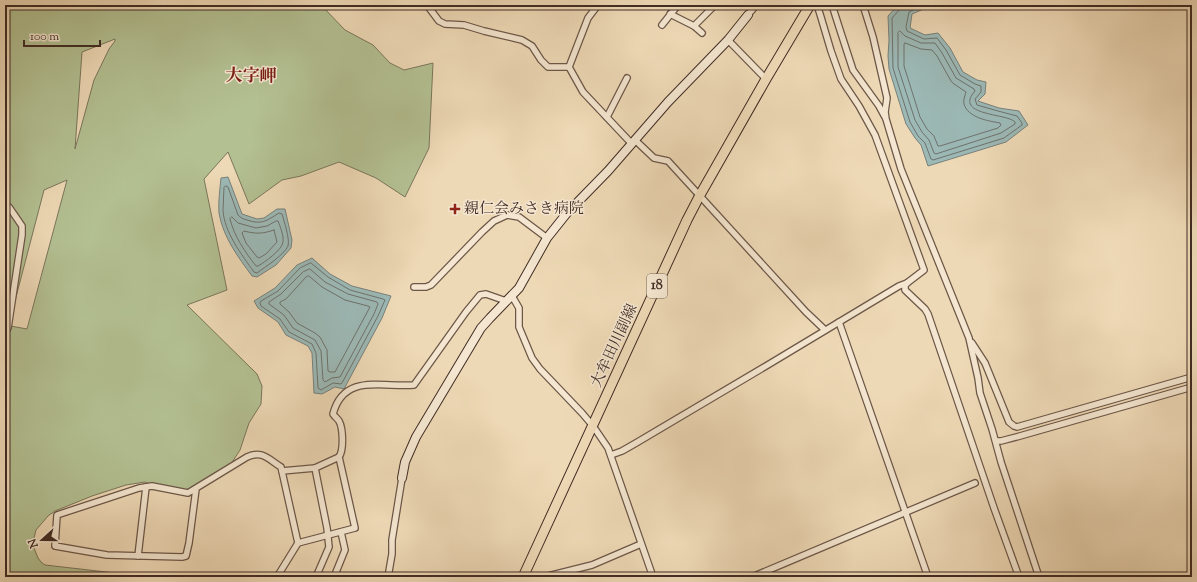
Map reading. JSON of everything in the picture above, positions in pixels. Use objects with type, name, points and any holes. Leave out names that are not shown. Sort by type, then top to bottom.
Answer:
[{"type":"main road","name":"大牟田川副線","points":[[523,577],[687,220],[766,79],[810,5]]},
{"type":"street","points":[[427,5],[439,21],[445,24],[464,25],[522,40],[532,46],[541,60],[548,67],[569,67]]},
{"type":"street","points":[[662,25],[678,5]]},
{"type":"street","points":[[694,26],[715,5]]},
{"type":"street","points":[[388,577],[404,462],[416,437],[481,328],[519,288],[547,238],[567,214],[608,171],[668,102],[728,40],[752,10],[746,5]]},
{"type":"street","points":[[611,455],[622,451],[643,439],[899,286],[907,283],[924,270],[875,135],[859,106],[841,79],[817,5]]},
{"type":"street","points":[[832,5],[854,70],[879,106],[886,119],[904,176],[969,338],[984,363],[1009,422],[1017,427],[1192,377]]},
{"type":"street","points":[[863,5],[873,37],[886,98],[886,119]]},
{"type":"street","points":[[569,67],[588,18],[596,6]]},
{"type":"street","points":[[670,14],[694,26],[702,33]]},
{"type":"street","points":[[728,40],[766,79]]},
{"type":"street","points":[[569,67],[583,92],[607,117],[633,142],[654,158],[668,161],[806,312],[825,330]]},
{"type":"street","points":[[607,117],[627,78]]},
{"type":"street","points":[[5,208],[9,207],[22,226],[22,235],[8,326],[5,333]]},
{"type":"street","points":[[414,287],[426,287],[432,285],[482,232],[494,221],[507,215],[519,217],[547,238]]},
{"type":"street","points":[[907,283],[905,285],[905,290],[925,309],[928,314],[1019,577]]},
{"type":"street","points":[[282,471],[315,468],[339,457],[342,453],[342,428],[339,420],[333,414],[335,406],[343,394],[351,389],[367,384],[414,385],[466,312],[480,295],[486,294],[509,299],[519,308],[519,327],[532,358],[540,369],[593,426],[608,448],[653,577]]},
{"type":"street","points":[[839,322],[928,577]]},
{"type":"street","points":[[969,338],[980,393],[1039,577]]},
{"type":"street","points":[[996,441],[1001,442],[1192,387]]},
{"type":"street","points":[[196,489],[186,556],[107,555],[55,546],[57,515],[132,490],[146,487],[152,486],[188,493],[254,454],[262,454],[281,467],[298,543]]},
{"type":"street","points":[[277,577],[298,543],[327,534],[355,528],[339,457]]},
{"type":"street","points":[[315,468],[327,528],[329,547],[316,577]]},
{"type":"street","points":[[752,577],[975,483]]},
{"type":"street","points":[[138,556],[146,487]]},
{"type":"street","points":[[334,577],[345,550],[341,532]]},
{"type":"street","points":[[544,577],[592,565],[641,544]]},
{"type":"green space","points":[[5,5],[321,5],[345,30],[373,45],[390,63],[404,70],[433,63],[429,148],[405,197],[376,178],[339,162],[301,176],[282,180],[249,204],[228,152],[204,179],[227,290],[187,305],[257,374],[262,386],[261,404],[249,423],[240,450],[231,464],[202,486],[172,493],[145,482],[126,485],[92,496],[55,511],[48,516],[36,530],[34,538],[34,548],[38,558],[45,565],[150,577],[5,577],[5,325],[27,329],[67,180],[44,190],[10,320],[5,318]],"holes":[[[115,39],[109,49],[94,80],[75,149],[82,52]]]},
{"type":"water","points":[[898,5],[933,5],[912,14],[910,28],[925,35],[938,33],[950,48],[963,72],[977,80],[986,82],[985,94],[978,101],[999,108],[1019,111],[1028,125],[1006,142],[928,166],[921,145],[906,124],[889,69],[888,16]]},
{"type":"water","points":[[228,177],[242,214],[257,219],[264,218],[277,209],[285,209],[292,240],[291,248],[276,265],[257,277],[252,276],[236,254],[221,222],[219,204],[221,178]]},
{"type":"water","points":[[312,258],[330,274],[352,286],[391,296],[382,318],[344,389],[335,387],[322,394],[314,393],[312,353],[308,346],[286,335],[278,322],[258,308],[254,301],[275,288],[297,265]]},
{"type":"place","name":"親仁会みさき病院","points":[[455,209]]},
{"type":"district","name":"大字岬","points":[[251,77]]}]
